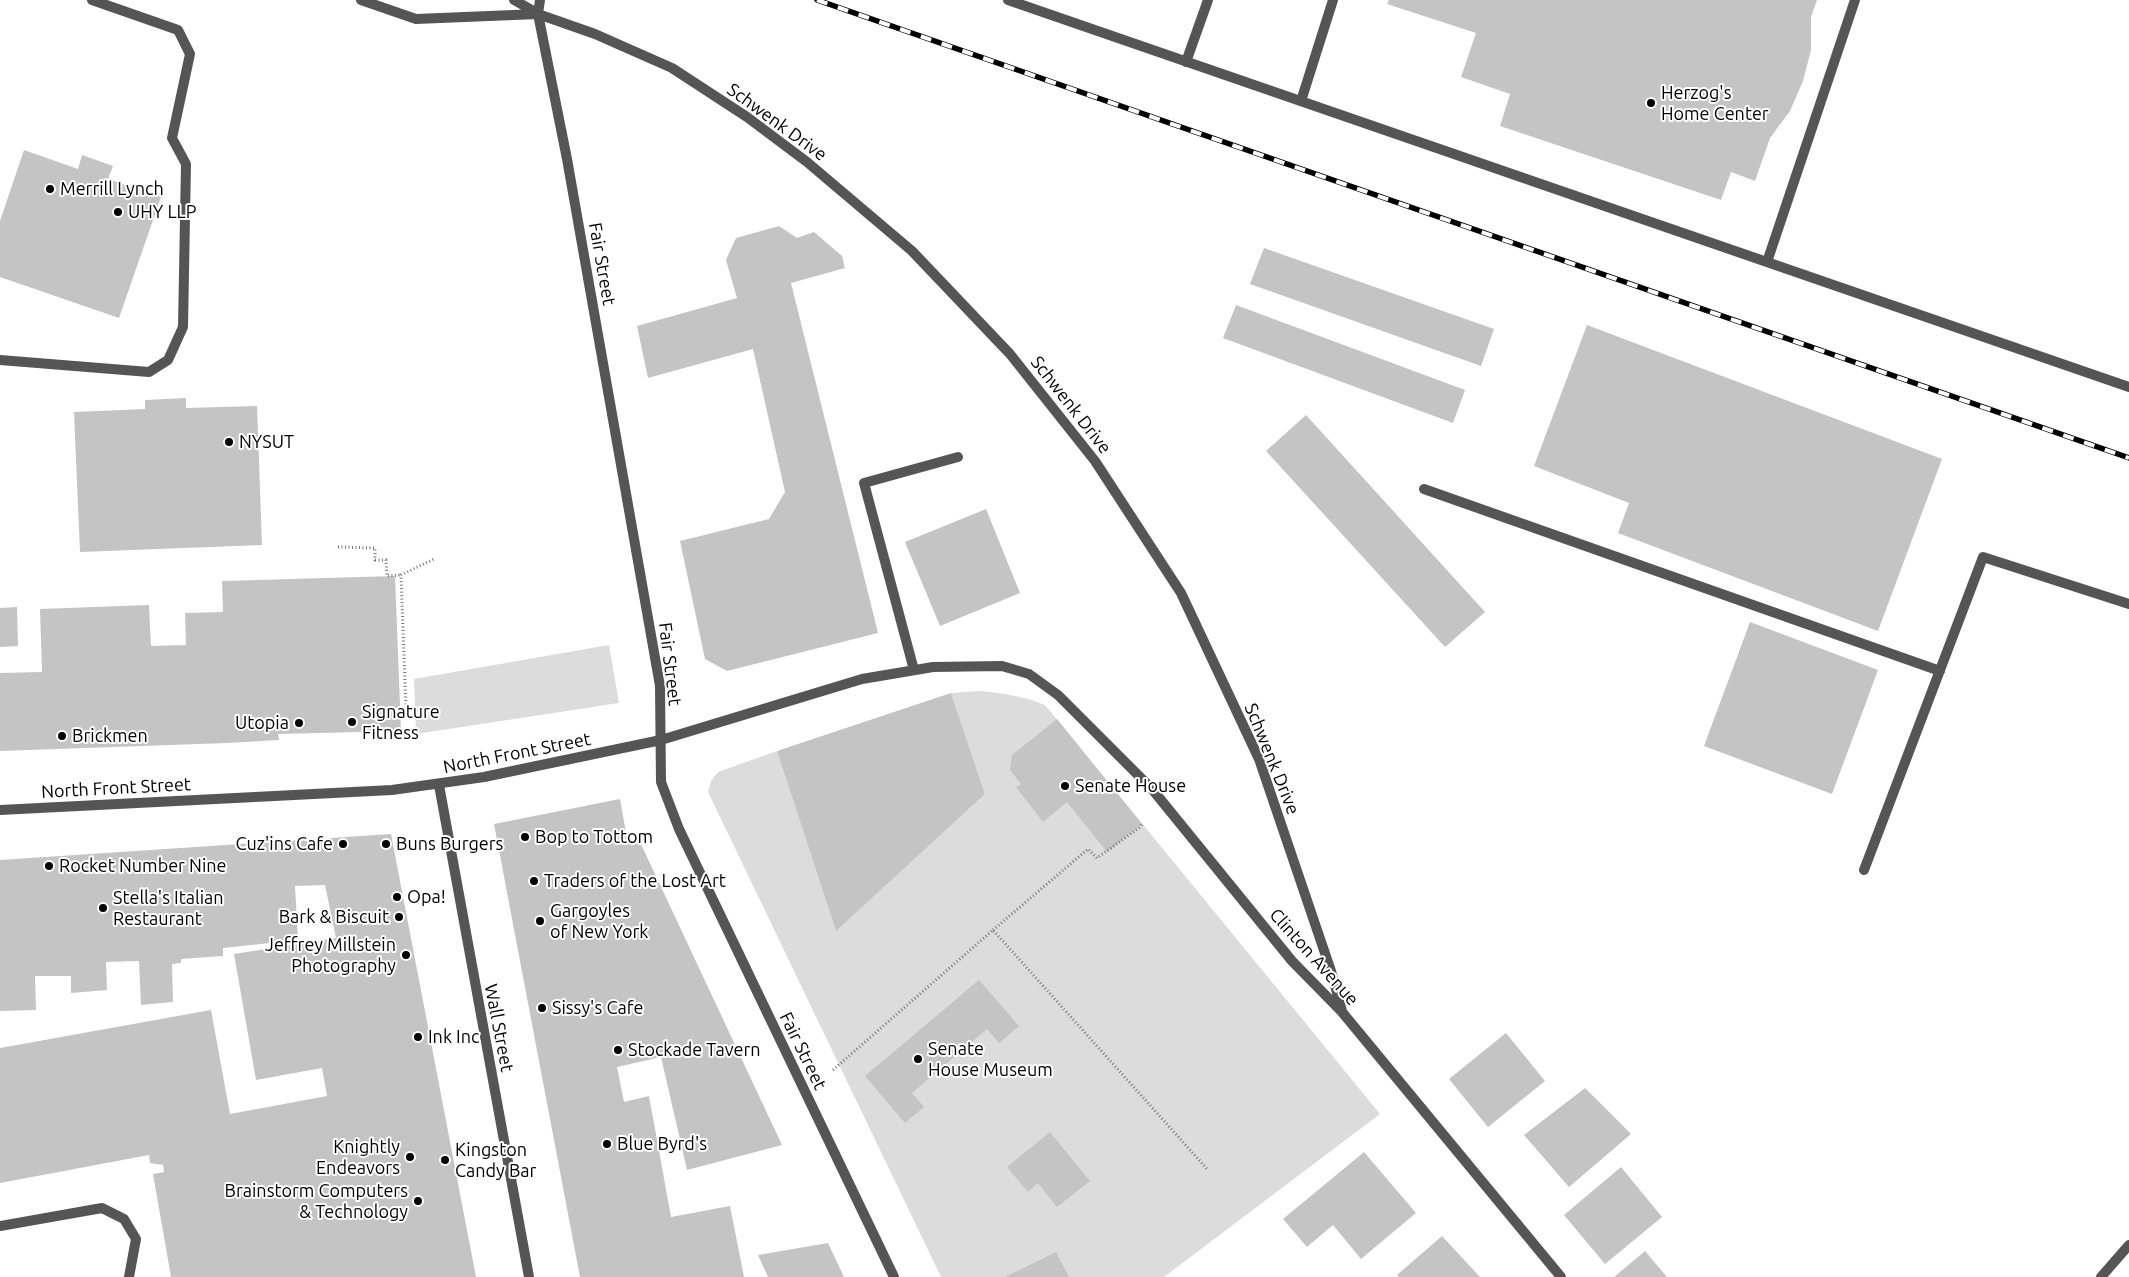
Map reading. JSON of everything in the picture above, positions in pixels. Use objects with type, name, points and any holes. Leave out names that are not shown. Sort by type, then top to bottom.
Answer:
[{"type":"street","points":[[0,360],[149,372],[168,360],[183,327],[186,164],[172,138],[190,54],[178,30],[92,0]]},
{"type":"street","name":"Schwenk Drive","points":[[361,0],[416,19],[538,14]]},
{"type":"street","name":"Schwenk Drive","points":[[514,0],[538,14],[595,34],[672,68],[747,117],[807,162],[912,251],[1010,354],[1095,461],[1180,593],[1259,759],[1331,971],[1342,1012]]},
{"type":"street","name":"Fair Street","points":[[540,0],[538,14],[567,158],[660,686],[661,782],[679,829],[894,1277]]},
{"type":"street","points":[[1008,0],[2129,386]]},
{"type":"street","points":[[1186,62],[1208,0]]},
{"type":"street","points":[[1301,101],[1333,0]]},
{"type":"street","points":[[1767,262],[1855,0]]},
{"type":"street","points":[[914,670],[864,483],[958,458]]},
{"type":"street","points":[[1424,489],[1940,671]]},
{"type":"street","points":[[1864,870],[1983,557],[2129,604]]},
{"type":"street","name":"North Front Street","points":[[0,810],[392,790],[439,785],[661,740],[862,679],[933,667],[1002,666],[1029,674]]},
{"type":"street","name":"Clinton Avenue","points":[[1029,674],[1058,695],[1152,789],[1292,961],[1342,1012],[1561,1277]]},
{"type":"street","name":"Wall Street","points":[[439,785],[529,1277]]},
{"type":"street","points":[[0,1226],[102,1208],[124,1219],[136,1239],[129,1277]]},
{"type":"street","points":[[2101,1277],[2129,1245]]},
{"type":"path","points":[[338,547],[375,548],[376,560],[386,560],[387,576],[401,575],[434,559]]},
{"type":"path","points":[[401,575],[406,708]]},
{"type":"path","points":[[833,1070],[1088,849],[1098,858],[1140,828],[1142,824]]},
{"type":"path","points":[[993,930],[1208,1170]]},
{"type":"shaded area","points":[[609,645],[619,703],[416,734],[414,679]]},
{"type":"shaded area","points":[[979,691],[1013,695],[1045,705],[1380,1114],[1164,1277],[941,1277],[708,792],[711,781],[718,772],[777,751],[836,930],[985,794],[951,693]]},
{"type":"building","name":"Herzog's Home Center","points":[[1389,0],[1817,0],[1811,17],[1811,50],[1803,81],[1790,111],[1770,138],[1755,181],[1731,172],[1721,200],[1500,126],[1510,94],[1461,77],[1476,33],[1387,4]]},
{"type":"building","points":[[24,150],[78,169],[82,155],[113,166],[108,179],[161,197],[119,318],[0,277],[0,221]]},
{"type":"building","points":[[779,226],[797,238],[814,232],[842,256],[845,268],[791,283],[878,633],[727,671],[705,659],[680,541],[769,519],[785,492],[753,349],[648,378],[637,326],[737,298],[726,260],[736,238]]},
{"type":"building","points":[[1264,248],[1494,329],[1481,366],[1250,284]]},
{"type":"building","points":[[1236,305],[1465,390],[1453,423],[1223,338]]},
{"type":"building","points":[[1587,325],[1942,459],[1878,631],[1618,533],[1629,503],[1534,466]]},
{"type":"building","points":[[186,398],[186,408],[257,406],[262,545],[80,552],[74,412],[145,409],[145,400]]},
{"type":"building","points":[[1306,415],[1485,612],[1445,647],[1266,451]]},
{"type":"building","points":[[986,509],[1020,593],[940,626],[905,542]]},
{"type":"building","points":[[395,576],[401,731],[278,734],[279,740],[227,743],[0,751],[0,673],[42,672],[40,609],[149,605],[151,646],[186,645],[185,613],[223,612],[222,581]]},
{"type":"building","points":[[17,607],[18,646],[0,647],[0,608]]},
{"type":"building","points":[[1750,622],[1878,670],[1832,794],[1704,746]]},
{"type":"building","points":[[951,693],[985,794],[836,931],[777,751]]},
{"type":"building","name":"Senate House","points":[[1057,719],[1142,824],[1107,852],[1067,802],[1043,822],[1016,787],[1021,784],[1010,770],[1012,755]]},
{"type":"building","points":[[620,799],[628,844],[640,842],[782,1145],[687,1170],[661,1057],[617,1067],[624,1102],[649,1096],[671,1217],[730,1206],[744,1277],[580,1277],[494,824]]},
{"type":"building","points":[[391,834],[476,1277],[171,1277],[153,1174],[164,1172],[163,1165],[150,1163],[149,1155],[0,1183],[0,1048],[211,1010],[230,1114],[327,1096],[322,1068],[256,1080],[234,954],[336,938],[325,885],[295,886],[298,940],[223,948],[223,956],[181,959],[181,963],[172,964],[173,1002],[141,1005],[139,961],[106,962],[107,990],[71,993],[71,976],[35,976],[36,1010],[0,1011],[0,860]]},
{"type":"building","name":"Senate House Museum","points":[[979,980],[1019,1026],[999,1043],[987,1029],[912,1093],[924,1107],[905,1123],[865,1076]]},
{"type":"building","points":[[1506,1033],[1545,1081],[1488,1127],[1449,1079]]},
{"type":"building","points":[[1585,1088],[1631,1134],[1569,1187],[1524,1135]]},
{"type":"building","points":[[1050,1132],[1090,1181],[1057,1207],[1038,1183],[1028,1192],[1007,1167]]},
{"type":"building","points":[[1364,1152],[1416,1213],[1361,1259],[1333,1225],[1307,1247],[1283,1219]]},
{"type":"building","points":[[1621,1167],[1662,1217],[1605,1264],[1564,1215]]},
{"type":"building","points":[[1442,1236],[1480,1277],[1399,1277],[1397,1275]]},
{"type":"building","points":[[828,1243],[844,1277],[768,1277],[758,1255]]},
{"type":"building","points":[[1645,1251],[1667,1277],[1614,1277]]},
{"type":"building","points":[[1056,1252],[1069,1277],[1005,1277]]},
{"type":"railway","points":[[817,0],[2129,458]]},
{"type":"place","name":"Herzog's Home Center","points":[[1651,103]]},
{"type":"place","name":"Merrill Lynch","points":[[50,189]]},
{"type":"place","name":"UHY LLP","points":[[118,212]]},
{"type":"place","name":"NYSUT","points":[[229,442]]},
{"type":"place","name":"Signature Fitness","points":[[352,722]]},
{"type":"place","name":"Utopia","points":[[299,723]]},
{"type":"place","name":"Brickmen","points":[[62,736]]},
{"type":"place","name":"Senate House","points":[[1065,786]]},
{"type":"place","name":"Bop to Tottom","points":[[525,837]]},
{"type":"place","name":"Cuz'ins Cafe","points":[[343,844]]},
{"type":"place","name":"Buns Burgers","points":[[386,844]]},
{"type":"place","name":"Rocket Number Nine","points":[[49,866]]},
{"type":"place","name":"Traders of the Lost Art","points":[[534,881]]},
{"type":"place","name":"Opa!","points":[[397,897]]},
{"type":"place","name":"Stella's Italian Restaurant","points":[[103,908]]},
{"type":"place","name":"Bark & Biscuit","points":[[399,917]]},
{"type":"place","name":"Gargoyles of New York","points":[[540,921]]},
{"type":"place","name":"Jeffrey Millstein Photography","points":[[406,955]]},
{"type":"place","name":"Sissy's Cafe","points":[[542,1008]]},
{"type":"place","name":"Ink Inc","points":[[418,1037]]},
{"type":"place","name":"Stockade Tavern","points":[[618,1050]]},
{"type":"place","name":"Senate House Museum","points":[[918,1059]]},
{"type":"place","name":"Blue Byrd's","points":[[607,1144]]},
{"type":"place","name":"Knightly Endeavors","points":[[410,1157]]},
{"type":"place","name":"Kingston Candy Bar","points":[[445,1160]]},
{"type":"place","name":"Brainstorm Computers & Technology","points":[[418,1201]]}]
